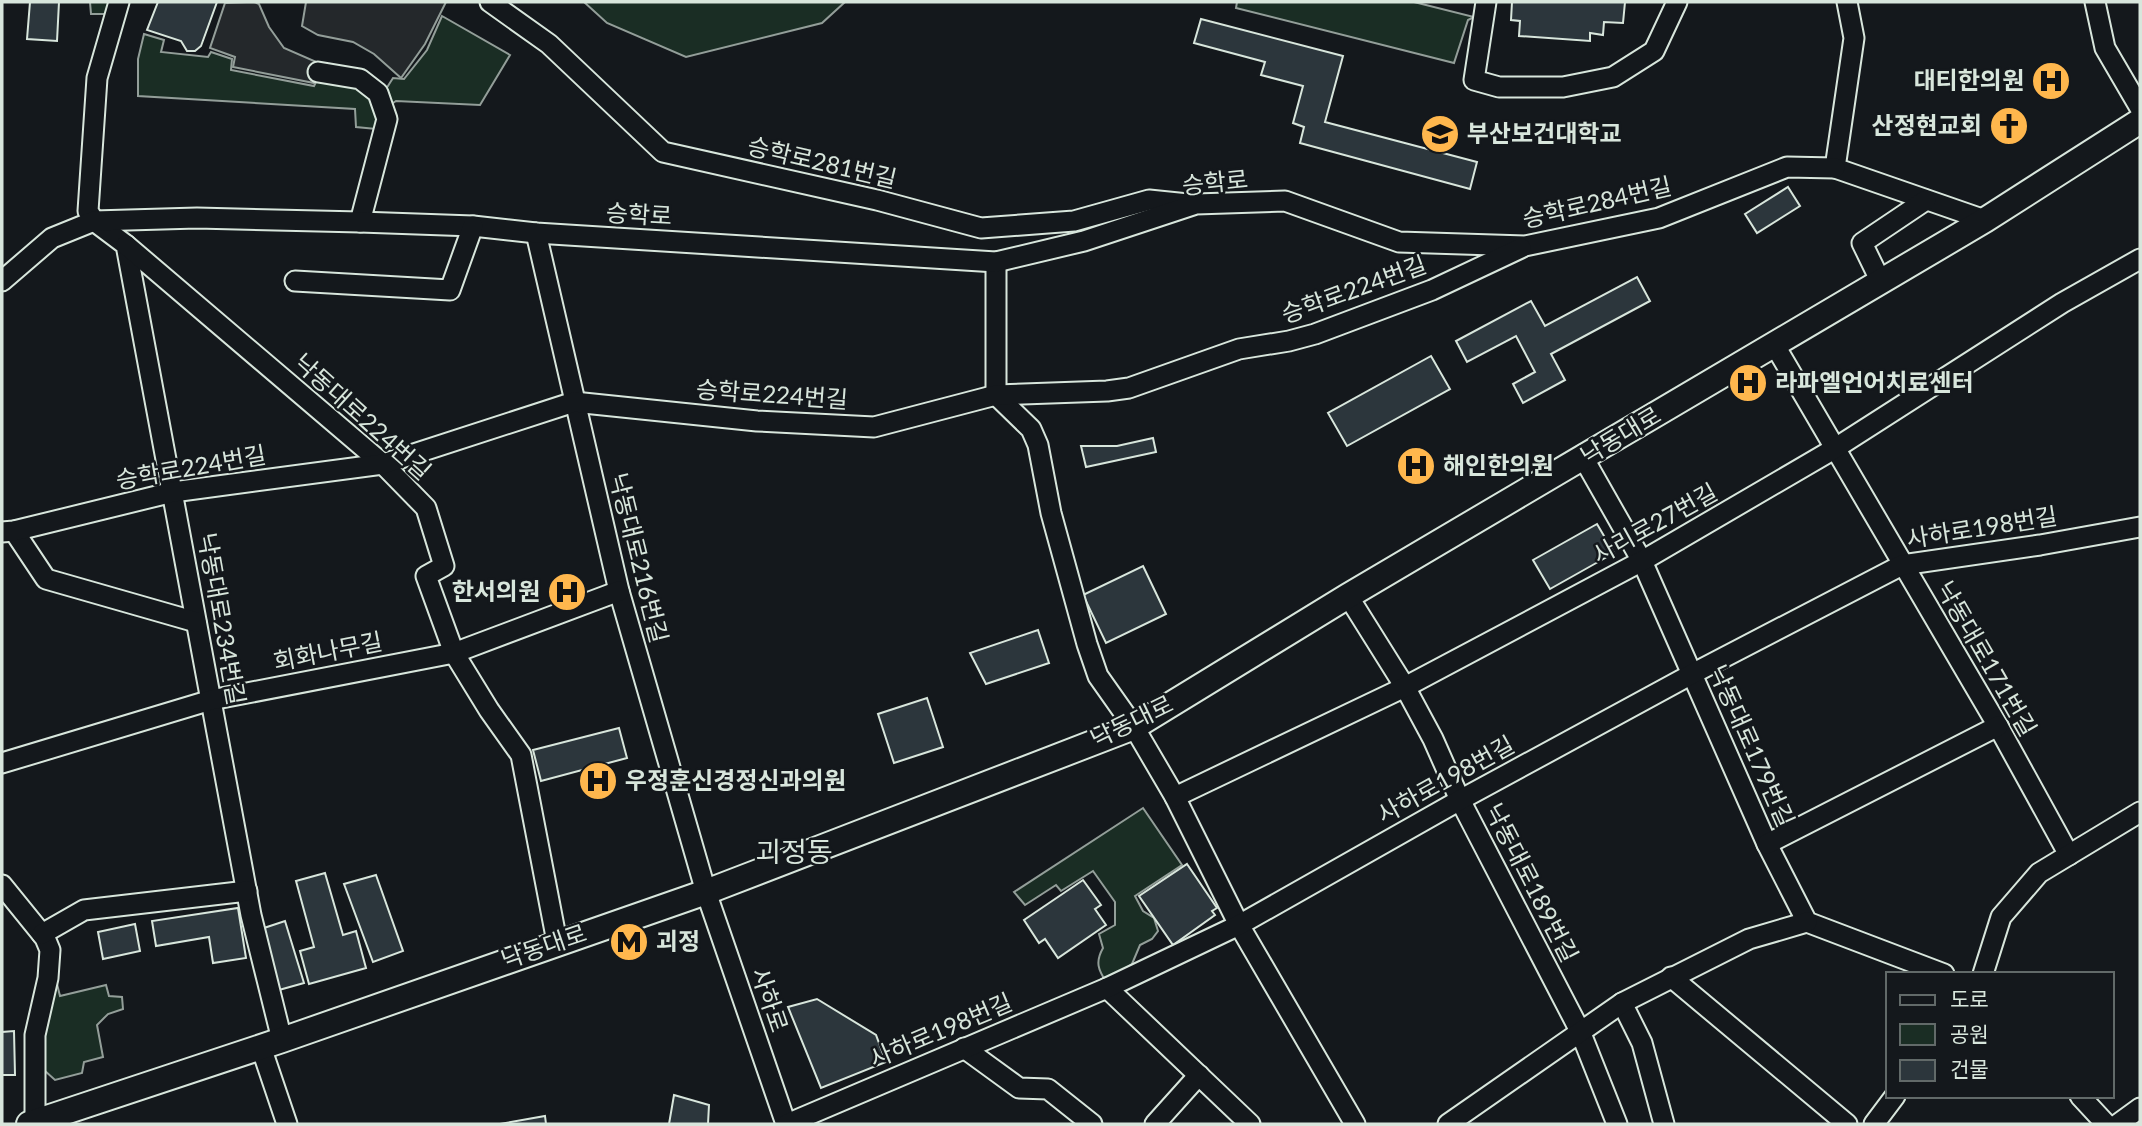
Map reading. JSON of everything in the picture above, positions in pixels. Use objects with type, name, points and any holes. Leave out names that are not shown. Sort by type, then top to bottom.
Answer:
[{"type":"main road","name":"낙동대로","points":[[29,1124],[271,1044],[706,892],[1134,727],[1348,596],[1985,220],[2140,121]]},
{"type":"street","points":[[118,2],[97,78],[88,211],[94,221],[126,245]]},
{"type":"street","name":"승학로281번길","points":[[490,2],[549,44],[663,152],[877,200],[981,228],[1074,221],[1149,200],[1196,204]]},
{"type":"street","points":[[1486,2],[1475,80],[1499,87],[1563,87],[1613,77],[1654,51],[1676,2]]},
{"type":"street","points":[[1835,168],[1854,38],[1847,2]]},
{"type":"street","points":[[2095,2],[2105,48],[2140,108]]},
{"type":"street","points":[[318,72],[360,79],[378,93],[387,119],[360,222]]},
{"type":"street","name":"승학로284번길","points":[[1285,201],[1399,242],[1525,246],[1659,218],[1787,167],[1835,168],[1985,220]]},
{"type":"street","points":[[1880,280],[1862,243],[1927,200]]},
{"type":"street","name":"승학로","points":[[2,281],[52,238],[94,221],[197,218],[473,226],[536,233],[996,262],[1084,241],[1196,204],[1285,201]]},
{"type":"street","points":[[295,281],[450,290],[473,226]]},
{"type":"street","name":"낙동대로216번길","points":[[536,233],[619,591],[706,892]]},
{"type":"street","name":"낙동대로224번길","points":[[126,245],[383,464],[426,508],[444,565],[426,576],[454,653],[521,755],[557,942]]},
{"type":"street","name":"낙동대로234번길","points":[[126,245],[247,891],[271,1044],[287,1124]]},
{"type":"street","name":"승학로224번길","points":[[8,531],[173,492],[383,464],[574,401],[757,421],[874,427],[996,395],[1129,388],[1239,349],[1315,334],[1432,290],[1525,246]]},
{"type":"street","name":"사리로27번길","points":[[1175,797],[1405,687],[1642,561],[1834,450],[2062,303],[2140,259]]},
{"type":"street","points":[[996,262],[996,395],[1031,429],[1038,445],[1051,513],[1098,676],[1134,727],[1175,797],[1239,925],[1355,1124]]},
{"type":"street","name":"낙동대로171번길","points":[[1774,344],[1998,726],[2068,855]]},
{"type":"street","name":"낙동대로179번길","points":[[1584,459],[1642,561],[1767,844],[1807,922]]},
{"type":"street","name":"사하로198번길","points":[[787,1124],[1107,988],[1239,925],[1460,800],[1692,674],[1902,565],[2140,527]]},
{"type":"street","points":[[8,531],[46,579],[196,622]]},
{"type":"street","name":"회화나무길","points":[[2,763],[211,700],[454,653],[619,591]]},
{"type":"street","name":"낙동대로189번길","points":[[1348,596],[1405,687],[1433,739],[1460,800],[1580,1031],[1616,1124]]},
{"type":"street","points":[[1767,844],[1998,726]]},
{"type":"street","points":[[1984,972],[2001,917],[2039,873],[2140,812]]},
{"type":"street","points":[[2,885],[42,934],[50,950],[48,978],[35,1035],[35,1124]]},
{"type":"street","points":[[42,934],[84,910],[247,891]]},
{"type":"street","name":"사하로","points":[[706,892],[787,1124]]},
{"type":"street","points":[[1448,1124],[1622,1003],[1749,939],[1807,922],[1939,972]]},
{"type":"street","points":[[1671,976],[1847,1124]]},
{"type":"street","points":[[1107,988],[1250,1124]]},
{"type":"street","points":[[1622,1003],[1642,1043],[1664,1124]]},
{"type":"street","points":[[964,1048],[1019,1088],[1048,1089],[1092,1124]]},
{"type":"street","points":[[1155,1124],[1199,1075]]},
{"type":"street","points":[[1874,1124],[1894,1098]]},
{"type":"street","points":[[2082,1098],[2106,1124]]},
{"type":"street","points":[[2118,1124],[2140,1108]]},
{"type":"green space","points":[[90,2],[114,2],[112,14],[91,14]]},
{"type":"green space","points":[[584,2],[845,2],[822,23],[686,57],[607,23]]},
{"type":"green space","points":[[1237,2],[1414,2],[1474,17],[1468,20],[1454,63],[1236,8]]},
{"type":"green space","points":[[442,16],[510,55],[480,105],[396,101],[384,109],[386,89],[393,78],[404,79],[427,50]]},
{"type":"green space","points":[[144,34],[164,40],[161,52],[208,57],[211,52],[232,59],[231,70],[314,86],[317,80],[364,88],[379,95],[376,129],[356,127],[355,109],[138,96],[138,59]]},
{"type":"green space","points":[[1143,808],[1182,865],[1135,896],[1143,911],[1154,918],[1158,931],[1152,939],[1140,945],[1132,964],[1107,983],[1099,966],[1103,948],[1099,934],[1115,925],[1115,902],[1093,871],[1061,891],[1056,885],[1025,905],[1014,892]]},
{"type":"green space","points":[[57,984],[60,996],[106,985],[109,996],[122,997],[123,1009],[108,1014],[97,1025],[103,1057],[84,1062],[82,1073],[55,1080],[44,1070],[43,1021],[52,985]]},
{"type":"shaded area","points":[[306,2],[446,2],[425,44],[401,78],[374,54],[353,42],[318,35],[302,26]]},
{"type":"shaded area","points":[[225,3],[259,4],[269,27],[284,48],[321,64],[314,83],[233,67],[235,57],[210,48]]},
{"type":"building","points":[[30,2],[59,2],[57,41],[27,39]]},
{"type":"building","points":[[158,2],[217,2],[201,46],[195,51],[187,51],[181,41],[147,30]]},
{"type":"building","points":[[1512,2],[1625,2],[1623,23],[1604,22],[1603,35],[1590,33],[1590,41],[1519,36],[1520,21],[1511,20]]},
{"type":"building","points":[[1201,19],[1343,56],[1325,122],[1477,162],[1470,189],[1300,143],[1304,127],[1293,123],[1303,86],[1261,75],[1265,62],[1194,43]]},
{"type":"building","points":[[1788,187],[1800,206],[1757,233],[1745,214]]},
{"type":"building","points":[[1637,277],[1650,301],[1551,354],[1565,380],[1523,403],[1513,384],[1535,372],[1516,336],[1467,362],[1456,341],[1531,301],[1545,326]]},
{"type":"building","points":[[1431,356],[1450,389],[1347,446],[1328,413]]},
{"type":"building","points":[[1153,438],[1156,452],[1086,467],[1081,446],[1117,446]]},
{"type":"building","points":[[1597,524],[1614,553],[1550,589],[1533,560]]},
{"type":"building","points":[[1143,566],[1166,614],[1106,643],[1083,595]]},
{"type":"building","points":[[1038,630],[1049,663],[986,684],[970,653]]},
{"type":"building","points":[[927,698],[943,747],[894,763],[878,714]]},
{"type":"building","points":[[619,728],[627,758],[541,781],[533,750]]},
{"type":"building","points":[[1187,864],[1217,908],[1212,911],[1215,915],[1173,945],[1139,896]]},
{"type":"building","points":[[325,873],[343,935],[356,931],[366,968],[309,984],[300,951],[314,947],[296,881]]},
{"type":"building","points":[[376,875],[403,951],[373,962],[344,884]]},
{"type":"building","points":[[1083,880],[1101,905],[1095,909],[1106,925],[1058,958],[1045,939],[1039,943],[1024,920]]},
{"type":"building","points":[[238,908],[246,958],[213,963],[209,937],[156,946],[152,921]]},
{"type":"building","points":[[285,921],[304,983],[279,990],[261,929]]},
{"type":"building","points":[[135,924],[140,951],[103,959],[98,932]]},
{"type":"building","points":[[817,999],[876,1035],[886,1062],[821,1088],[788,1007]]},
{"type":"building","points":[[14,1031],[15,1075],[2,1075],[2,1032]]},
{"type":"building","points":[[674,1095],[709,1105],[708,1124],[669,1124]]},
{"type":"building","points":[[545,1116],[546,1124],[500,1124]]},
{"type":"place","name":"대티한의원","points":[[2051,81]]},
{"type":"place","name":"산정현교회","points":[[2009,126]]},
{"type":"place","name":"부산보건대학교","points":[[1440,134]]},
{"type":"place","name":"라파엘언어치료센터","points":[[1748,383]]},
{"type":"place","name":"해인한의원","points":[[1416,466]]},
{"type":"place","name":"한서의원","points":[[567,592]]},
{"type":"place","name":"우정훈신경정신과의원","points":[[598,781]]},
{"type":"place","name":"괴정","points":[[629,942]]},
{"type":"district","name":"괴정동","points":[[794,852]]}]
